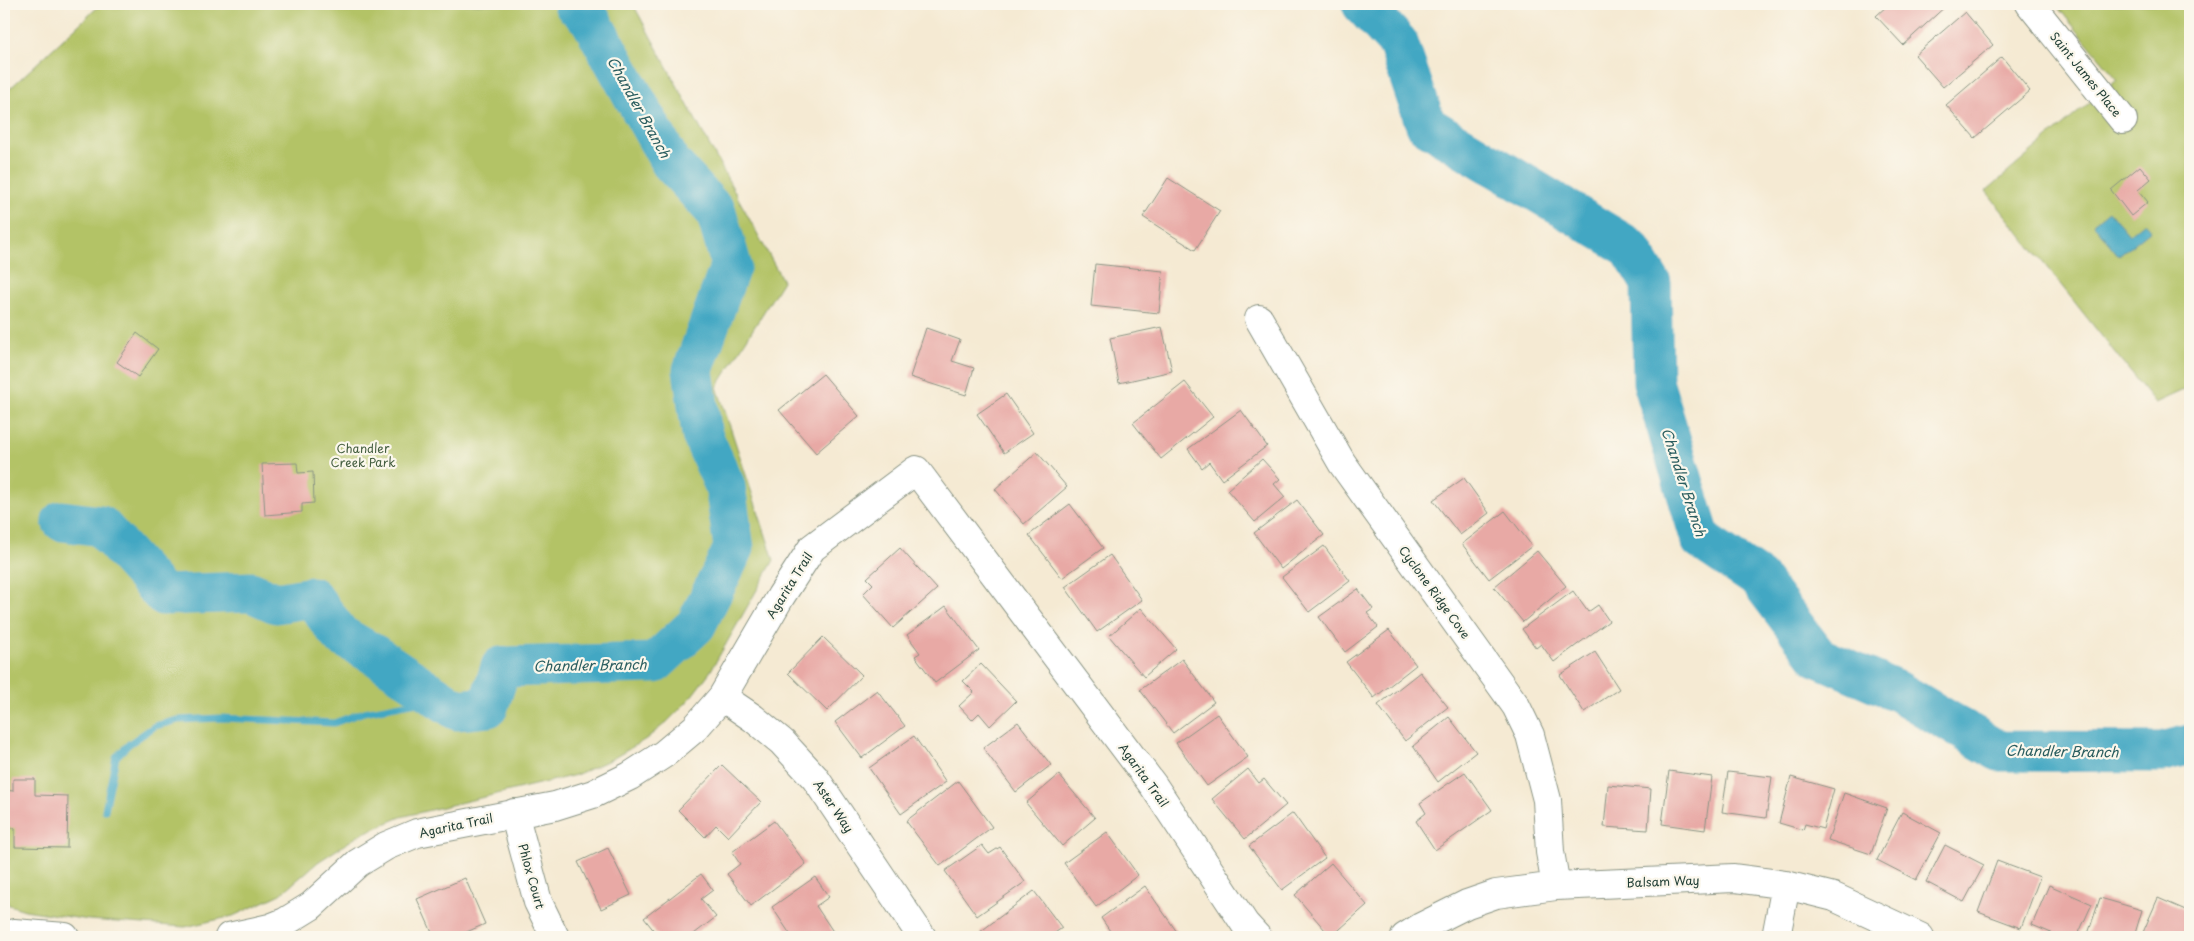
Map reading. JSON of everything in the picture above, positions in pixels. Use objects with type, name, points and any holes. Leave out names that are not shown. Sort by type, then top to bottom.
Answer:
[{"type":"street","name":"Saint James Place","points":[[2030,4],[2123,120]]},
{"type":"street","name":"Cyclone Ridge Cove","points":[[1259,320],[1342,463],[1516,706],[1530,735],[1547,800],[1550,852],[1556,886]]},
{"type":"street","name":"Agarita Trail","points":[[237,936],[270,928],[285,922],[317,901],[358,863],[386,846],[416,833],[554,806],[593,794],[630,776],[664,754],[695,728],[722,697],[781,596],[812,548],[916,470],[1153,785],[1245,924],[1257,937]]},
{"type":"street","name":"Aster Way","points":[[722,697],[753,718],[782,742],[815,778],[922,937]]},
{"type":"street","name":"Phlox Court","points":[[514,813],[538,902],[554,937]]},
{"type":"street","name":"Balsam Way","points":[[1405,937],[1467,904],[1496,894],[1556,886],[1734,878],[1786,885],[1834,897],[1920,937]]},
{"type":"street","points":[[1776,937],[1786,885]]},
{"type":"street","points":[[13,937],[14,933],[65,937]]},
{"type":"green space","name":"Chandler Creek Park","points":[[101,4],[633,4],[783,281],[717,387],[774,560],[710,672],[687,702],[646,739],[614,758],[576,775],[401,817],[361,834],[318,862],[281,894],[233,916],[185,927],[89,920],[25,910],[9,905],[4,896],[4,94]]},
{"type":"green space","points":[[2055,4],[2190,4],[2190,387],[2155,403],[1986,191],[2117,79]]},
{"type":"water","points":[[2109,211],[2129,235],[2145,222],[2151,230],[2119,256],[2093,224]]},
{"type":"building","points":[[1889,4],[1948,4],[1903,45],[1876,16]]},
{"type":"building","points":[[1965,12],[1993,45],[1943,87],[1915,55]]},
{"type":"building","points":[[2002,57],[2030,91],[1975,138],[1946,105]]},
{"type":"building","points":[[2140,166],[2151,179],[2138,190],[2148,202],[2131,216],[2111,190]]},
{"type":"building","points":[[1168,178],[1220,211],[1195,250],[1143,217]]},
{"type":"building","points":[[1095,264],[1163,271],[1159,313],[1091,306]]},
{"type":"building","points":[[1162,327],[1172,371],[1119,383],[1110,338]]},
{"type":"building","points":[[926,328],[960,340],[952,361],[974,368],[966,395],[910,377]]},
{"type":"building","points":[[137,333],[158,349],[138,377],[117,362]]},
{"type":"building","points":[[823,374],[859,416],[816,453],[779,410]]},
{"type":"building","points":[[1185,382],[1213,417],[1161,459],[1133,423]]},
{"type":"building","points":[[1006,394],[1033,433],[1004,453],[977,414]]},
{"type":"building","points":[[1241,410],[1267,446],[1222,480],[1209,462],[1202,468],[1188,449]]},
{"type":"building","points":[[1037,452],[1067,487],[1024,524],[995,489]]},
{"type":"building","points":[[1262,459],[1280,479],[1274,484],[1285,497],[1255,522],[1227,490]]},
{"type":"building","points":[[297,463],[298,473],[313,472],[314,503],[302,504],[302,512],[265,515],[262,464]]},
{"type":"building","points":[[1464,478],[1489,513],[1460,535],[1433,500]]},
{"type":"building","points":[[1297,500],[1324,535],[1281,569],[1254,533]]},
{"type":"building","points":[[1070,504],[1103,548],[1062,578],[1029,535]]},
{"type":"building","points":[[1505,511],[1532,546],[1489,579],[1462,544]]},
{"type":"building","points":[[1324,546],[1350,581],[1309,612],[1282,577]]},
{"type":"building","points":[[900,548],[937,589],[893,628],[863,594],[873,584],[867,578]]},
{"type":"building","points":[[1537,551],[1566,586],[1523,622],[1494,587]]},
{"type":"building","points":[[1110,555],[1142,600],[1097,632],[1065,587]]},
{"type":"building","points":[[1358,589],[1373,609],[1367,613],[1378,627],[1345,652],[1319,617]]},
{"type":"building","points":[[1573,591],[1588,612],[1598,605],[1609,621],[1554,662],[1541,644],[1536,648],[1522,629]]},
{"type":"building","points":[[946,606],[979,650],[935,683],[915,656],[920,653],[907,635]]},
{"type":"building","points":[[1141,608],[1176,649],[1144,677],[1109,636]]},
{"type":"building","points":[[1389,630],[1416,665],[1374,698],[1346,662]]},
{"type":"building","points":[[823,637],[862,675],[827,711],[788,673]]},
{"type":"building","points":[[1595,652],[1619,689],[1584,712],[1560,675]]},
{"type":"building","points":[[1182,659],[1214,702],[1173,733],[1140,690]]},
{"type":"building","points":[[981,664],[1016,701],[990,726],[979,713],[972,720],[959,706],[974,692],[963,681]]},
{"type":"building","points":[[1420,672],[1448,707],[1405,741],[1378,705]]},
{"type":"building","points":[[877,690],[905,726],[862,758],[835,722]]},
{"type":"building","points":[[1217,714],[1248,757],[1207,786],[1176,743]]},
{"type":"building","points":[[1449,717],[1476,752],[1438,782],[1413,746]]},
{"type":"building","points":[[1018,722],[1051,765],[1016,792],[983,748]]},
{"type":"building","points":[[914,736],[946,782],[901,814],[869,768]]},
{"type":"building","points":[[722,765],[761,802],[728,837],[716,825],[705,837],[678,810]]},
{"type":"building","points":[[1248,769],[1259,783],[1264,779],[1286,805],[1245,839],[1212,799]]},
{"type":"building","points":[[1669,771],[1712,777],[1705,830],[1662,824]]},
{"type":"building","points":[[1465,772],[1492,810],[1435,850],[1416,821],[1426,813],[1420,803]]},
{"type":"building","points":[[1728,772],[1772,777],[1766,818],[1722,812]]},
{"type":"building","points":[[1059,775],[1095,818],[1062,846],[1026,803]]},
{"type":"building","points":[[1791,777],[1834,789],[1823,829],[1805,824],[1803,830],[1779,823]]},
{"type":"building","points":[[13,779],[35,779],[35,795],[68,796],[67,848],[15,847],[15,828],[4,828],[4,790],[13,791]]},
{"type":"building","points":[[958,781],[992,827],[940,866],[906,821]]},
{"type":"building","points":[[1608,785],[1651,789],[1648,830],[1604,827]]},
{"type":"building","points":[[1844,793],[1887,808],[1871,854],[1828,840]]},
{"type":"building","points":[[1902,812],[1941,833],[1916,880],[1877,860]]},
{"type":"building","points":[[1293,813],[1325,858],[1282,890],[1249,846]]},
{"type":"building","points":[[774,821],[806,864],[751,906],[727,874],[740,864],[732,852]]},
{"type":"building","points":[[1107,832],[1138,875],[1096,907],[1064,863]]},
{"type":"building","points":[[982,845],[989,854],[1000,847],[1025,882],[977,916],[945,871]]},
{"type":"building","points":[[1945,845],[1984,865],[1964,902],[1926,882]]},
{"type":"building","points":[[608,848],[631,895],[601,909],[578,862]]},
{"type":"building","points":[[1997,861],[2040,877],[2021,928],[1978,912]]},
{"type":"building","points":[[1331,863],[1367,905],[1331,937],[1295,895]]},
{"type":"building","points":[[701,874],[713,890],[701,899],[716,917],[690,937],[659,937],[644,918]]},
{"type":"building","points":[[815,877],[829,897],[816,906],[834,933],[827,937],[792,937],[772,907]]},
{"type":"building","points":[[465,878],[485,924],[455,937],[434,937],[417,899]]},
{"type":"building","points":[[2049,885],[2092,904],[2077,937],[2061,937],[2032,925]]},
{"type":"building","points":[[1145,886],[1177,932],[1170,937],[1108,937],[1112,934],[1101,918]]},
{"type":"building","points":[[1034,891],[1062,928],[1049,937],[984,937],[980,932]]},
{"type":"building","points":[[2100,898],[2142,910],[2134,937],[2087,937]]},
{"type":"building","points":[[2158,898],[2190,912],[2190,931],[2188,937],[2141,937]]},
{"type":"waterway","name":"Chandler Branch","points":[[62,521],[101,526],[163,595],[251,592],[276,603],[312,597],[340,635],[375,655],[457,710],[488,707],[501,667],[655,663],[696,625],[734,548],[725,486],[702,435],[693,370],[731,264],[716,212],[671,163],[590,19],[574,4]]},
{"type":"waterway","name":"Chandler Branch","points":[[1362,4],[1398,43],[1426,125],[1629,247],[1651,283],[1653,382],[1701,540],[1759,579],[1818,657],[1899,692],[1999,751],[2162,752],[2190,745]]},
{"type":"waterway","points":[[105,810],[116,757],[129,744],[155,726],[178,720],[221,718],[334,723],[364,712],[439,698]]}]
